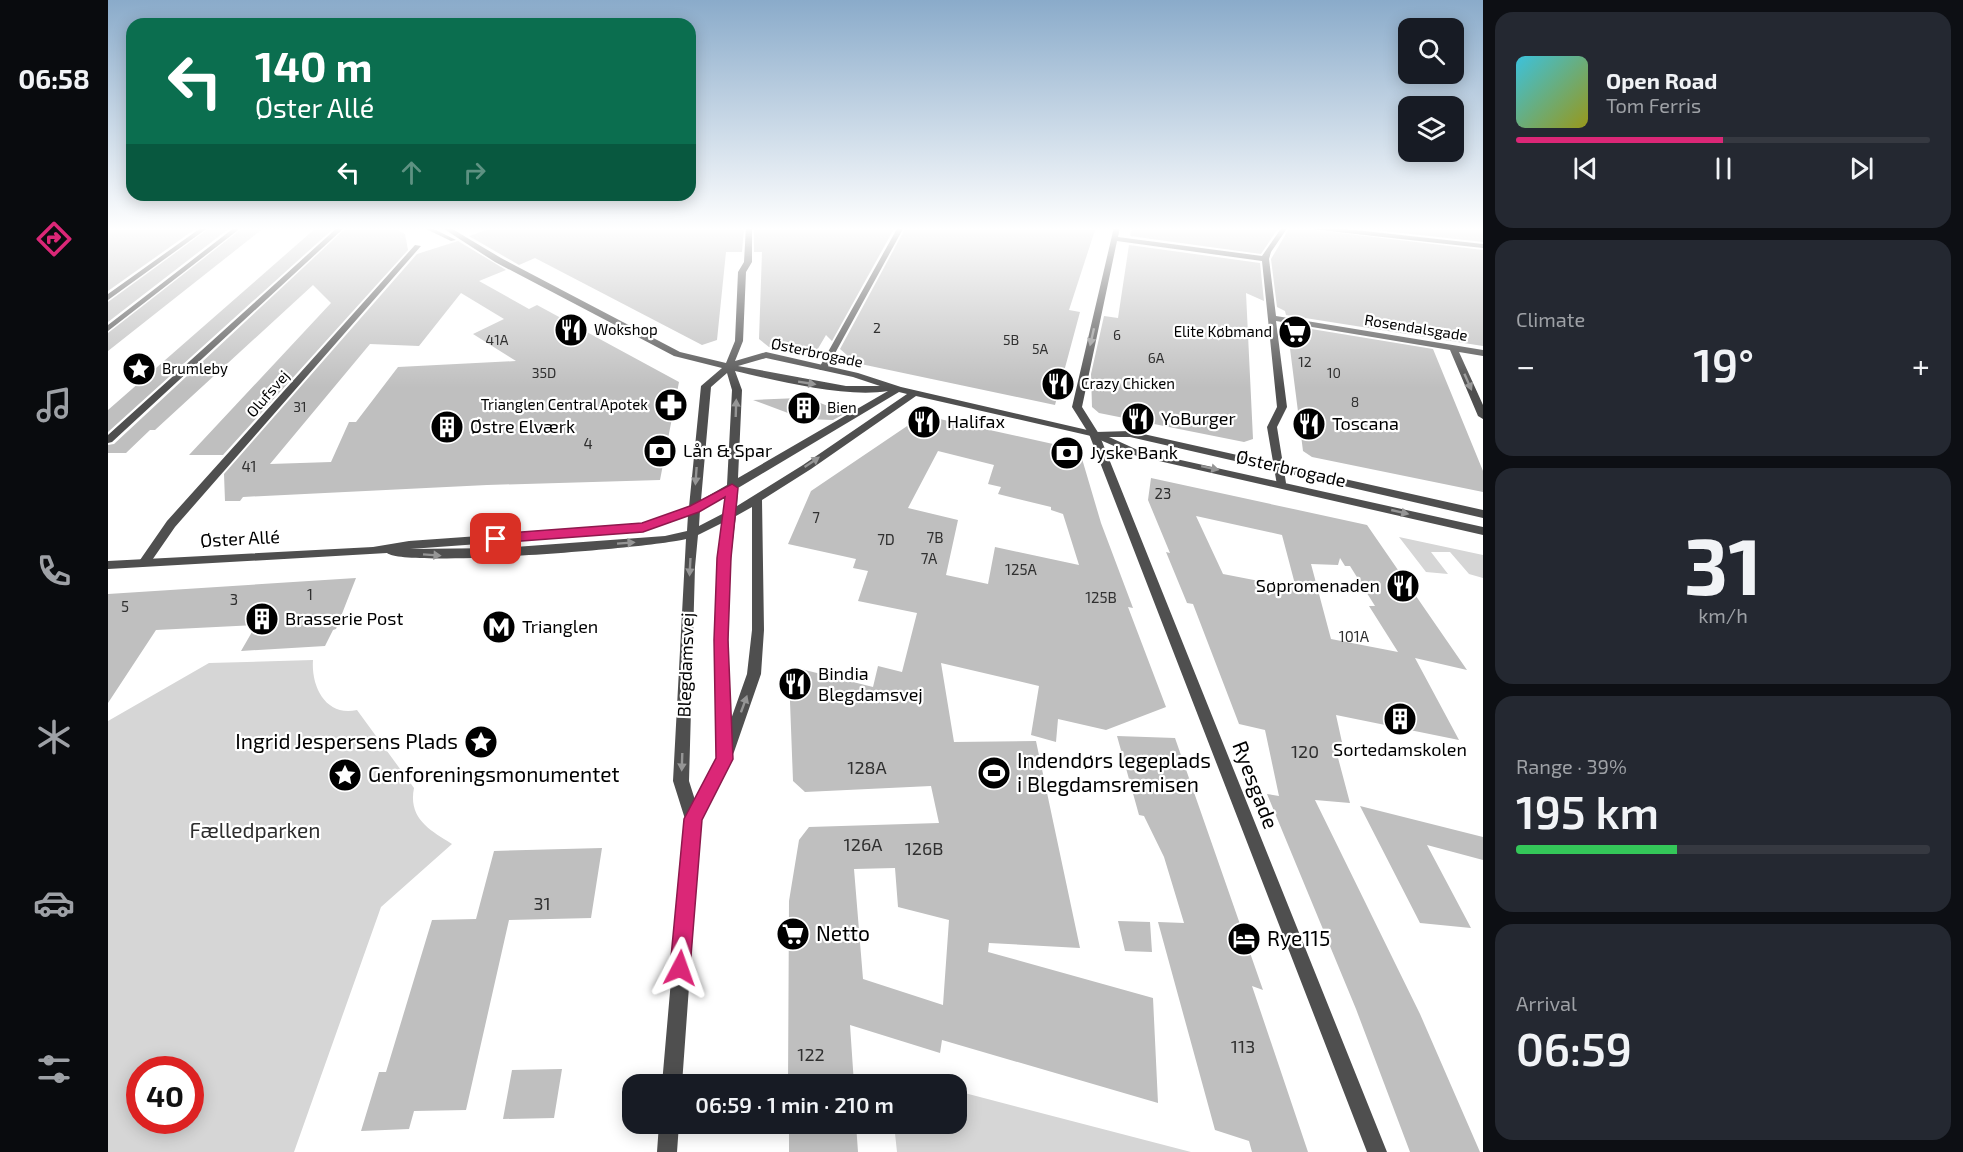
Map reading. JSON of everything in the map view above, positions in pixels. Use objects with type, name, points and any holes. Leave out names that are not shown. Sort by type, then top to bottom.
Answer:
[{"type":"street","points":[[108,298],[132,281]]},
{"type":"street","points":[[108,329],[170,281]]},
{"type":"street","points":[[108,440],[283,281]]},
{"type":"street","name":"Olufsvej","points":[[144,562],[171,524],[386,281]]},
{"type":"street","name":"Østerbrogade","points":[[538,281],[677,354],[693,360],[763,375],[842,388],[898,389]]},
{"type":"street","points":[[694,509],[706,387],[729,366],[739,341],[742,281]]},
{"type":"street","points":[[823,368],[872,281]]},
{"type":"street","name":"Ryesgade","points":[[1106,281],[1077,407],[1095,434],[1377,1152]]},
{"type":"street","points":[[1268,281],[1282,407],[1272,427],[1281,483]]},
{"type":"street","name":"Rosendalsgade","points":[[1273,318],[1483,353]]},
{"type":"street","points":[[1453,348],[1483,416]]},
{"type":"street","name":"Østerbrogade","points":[[729,366],[766,355],[855,375],[914,393],[1095,434],[1137,453],[1281,483],[1483,531]]},
{"type":"street","points":[[729,366],[737,390],[732,488]]},
{"type":"street","name":"Øster Allé","points":[[108,565],[373,551],[410,545],[643,528],[694,509],[772,466],[898,389]]},
{"type":"street","points":[[724,759],[754,674],[758,561],[757,499],[914,393]]},
{"type":"street","name":"Østerbrogade","points":[[1095,434],[1130,434],[1277,465],[1483,514]]},
{"type":"street","name":"Blegdamsvej","points":[[693,819],[724,759],[721,640],[724,558],[731,513],[732,488]]},
{"type":"street","name":"Øster Allé","points":[[373,551],[438,556],[641,542],[693,533],[757,499]]},
{"type":"street","name":"Blegdamsvej","points":[[673,1074],[693,819],[681,782],[694,509]]},
{"type":"street","points":[[668,1152],[669,1134]]},
{"type":"green space","points":[[1399,537],[1483,555],[1483,578],[1469,574],[1450,552],[1431,552],[1448,574],[1426,572]]},
{"type":"green space","name":"Fælledparken","points":[[313,660],[315,680],[323,698],[337,709],[357,710],[414,788],[414,807],[417,815],[428,828],[452,844],[381,907],[294,1152],[108,1152],[108,721],[209,663]]},
{"type":"green space","points":[[967,1094],[1191,1152],[897,1152],[895,1134],[967,1134]]},
{"type":"building","points":[[108,281],[122,281],[108,291]]},
{"type":"building","points":[[137,281],[161,281],[108,322],[108,302]]},
{"type":"building","points":[[175,281],[197,281],[108,351],[108,333]]},
{"type":"building","points":[[256,281],[275,281],[108,432],[108,410]]},
{"type":"building","points":[[289,281],[380,281],[223,455],[189,455],[331,303],[313,285],[155,430],[150,430],[126,453],[108,453],[108,445],[114,444]]},
{"type":"building","points":[[394,281],[480,281],[529,309],[537,305],[679,382],[660,480],[487,485],[243,497],[240,501],[225,501],[224,474]],"holes":[[[461,293],[504,319],[473,334],[516,361],[398,367],[356,422],[349,422],[331,462],[270,464],[370,344],[419,346]]]},
{"type":"building","points":[[579,281],[723,281],[717,340],[702,345]]},
{"type":"building","points":[[761,281],[865,281],[832,341],[826,335],[816,352],[807,354],[769,347],[759,339]]},
{"type":"building","points":[[877,281],[1079,281],[1069,310],[1080,312],[1055,405],[856,363],[840,349]]},
{"type":"building","points":[[1124,281],[1262,281],[1264,301],[1246,293],[1253,439],[1244,442],[1099,413],[1092,407],[1091,374],[1104,316],[1118,318]]},
{"type":"building","points":[[1274,281],[1483,281],[1483,346],[1286,315],[1285,311],[1277,307]]},
{"type":"building","points":[[1287,325],[1433,349],[1483,471],[1483,492],[1312,457],[1303,451]]},
{"type":"building","name":"Bien","points":[[810,399],[846,413],[833,420],[804,419],[753,400]]},
{"type":"building","points":[[926,416],[1071,448],[1080,452],[1101,523],[1133,608],[1128,607],[1166,707],[1106,730],[1058,719],[1056,742],[1031,735],[1039,686],[941,663],[954,742],[1036,741],[1080,948],[989,943],[988,952],[1153,998],[1158,1103],[942,1040],[940,1053],[850,1025],[853,1074],[788,1074],[789,901],[799,840],[809,827],[939,823],[931,786],[805,792],[793,781],[789,675],[797,668],[873,687],[878,666],[902,672],[917,613],[858,601],[868,571],[853,568],[856,559],[788,544],[811,491],[919,418]],"holes":[[[938,451],[994,465],[988,484],[1001,487],[998,494],[1051,507],[1051,510],[1063,514],[1079,565],[995,547],[988,584],[946,575],[958,520],[908,508]],[[895,868],[898,907],[949,920],[943,1005],[863,979],[854,869]]]},
{"type":"building","points":[[1151,478],[1367,525],[1467,670],[1415,658],[1459,740],[1336,715],[1345,756],[1337,754],[1350,803],[1315,800],[1420,1014],[1480,1152],[1410,1152],[1356,1009],[1267,794],[1279,796],[1265,730],[1239,724],[1193,604],[1187,603],[1166,552],[1170,553],[1148,500]],"holes":[[[1196,516],[1282,535],[1296,588],[1223,574]],[[1340,558],[1345,566],[1350,566],[1375,606],[1369,606],[1398,652],[1331,639],[1311,564],[1338,565]]]},
{"type":"building","name":"Brasserie Post","points":[[356,578],[336,629],[333,630],[325,646],[241,651],[256,625],[156,630],[108,703],[108,594]]},
{"type":"building","points":[[1117,736],[1175,738],[1263,990],[1252,986],[1308,1152],[1252,1152],[1249,1141],[1215,1130],[1158,922],[1184,923],[1164,857],[1144,816],[1139,815]]},
{"type":"building","points":[[1360,806],[1483,837],[1483,860],[1427,845],[1471,928],[1420,923]]},
{"type":"building","points":[[602,848],[591,918],[509,920],[466,1110],[414,1111],[409,1129],[361,1131],[379,1072],[386,1072],[432,920],[476,919],[494,851]]},
{"type":"building","points":[[1118,921],[1150,922],[1152,952],[1125,951]]},
{"type":"building","points":[[562,1069],[554,1118],[503,1119],[512,1070]]},
{"type":"building","points":[[789,1134],[857,1134],[858,1152],[789,1152]]},
{"type":"place","name":"Wokshop","points":[[571,330]]},
{"type":"place","name":"Elite Købmand","points":[[1295,332]]},
{"type":"place","name":"Brumleby","points":[[139,369]]},
{"type":"place","name":"Crazy Chicken","points":[[1058,384]]},
{"type":"place","name":"Trianglen Central Apotek","points":[[671,405]]},
{"type":"place","name":"Bien","points":[[804,408]]},
{"type":"place","name":"YoBurger","points":[[1138,419]]},
{"type":"place","name":"Halifax","points":[[924,422]]},
{"type":"place","name":"Toscana","points":[[1309,424]]},
{"type":"place","name":"Østre Elværk","points":[[447,427]]},
{"type":"place","name":"Lån & Spar","points":[[660,451]]},
{"type":"place","name":"Jyske Bank","points":[[1067,453]]},
{"type":"place","name":"Søpromenaden","points":[[1403,586]]},
{"type":"place","name":"Brasserie Post","points":[[262,619]]},
{"type":"place","name":"Trianglen","points":[[499,627]]},
{"type":"place","name":"Bindia Blegdamsvej","points":[[795,684]]},
{"type":"place","name":"Sortedamskolen","points":[[1400,719]]},
{"type":"place","name":"Ingrid Jespersens Plads","points":[[481,742]]},
{"type":"place","name":"Indendørs legeplads i Blegdamsremisen","points":[[994,773]]},
{"type":"place","name":"Genforeningsmonumentet","points":[[345,775]]},
{"type":"place","name":"Netto","points":[[793,934]]},
{"type":"place","name":"Rye115","points":[[1244,939]]},
{"type":"route","points":[[496,539],[643,528],[694,509],[732,488],[731,513],[724,558],[721,640],[724,759],[693,819],[680,968]]}]
